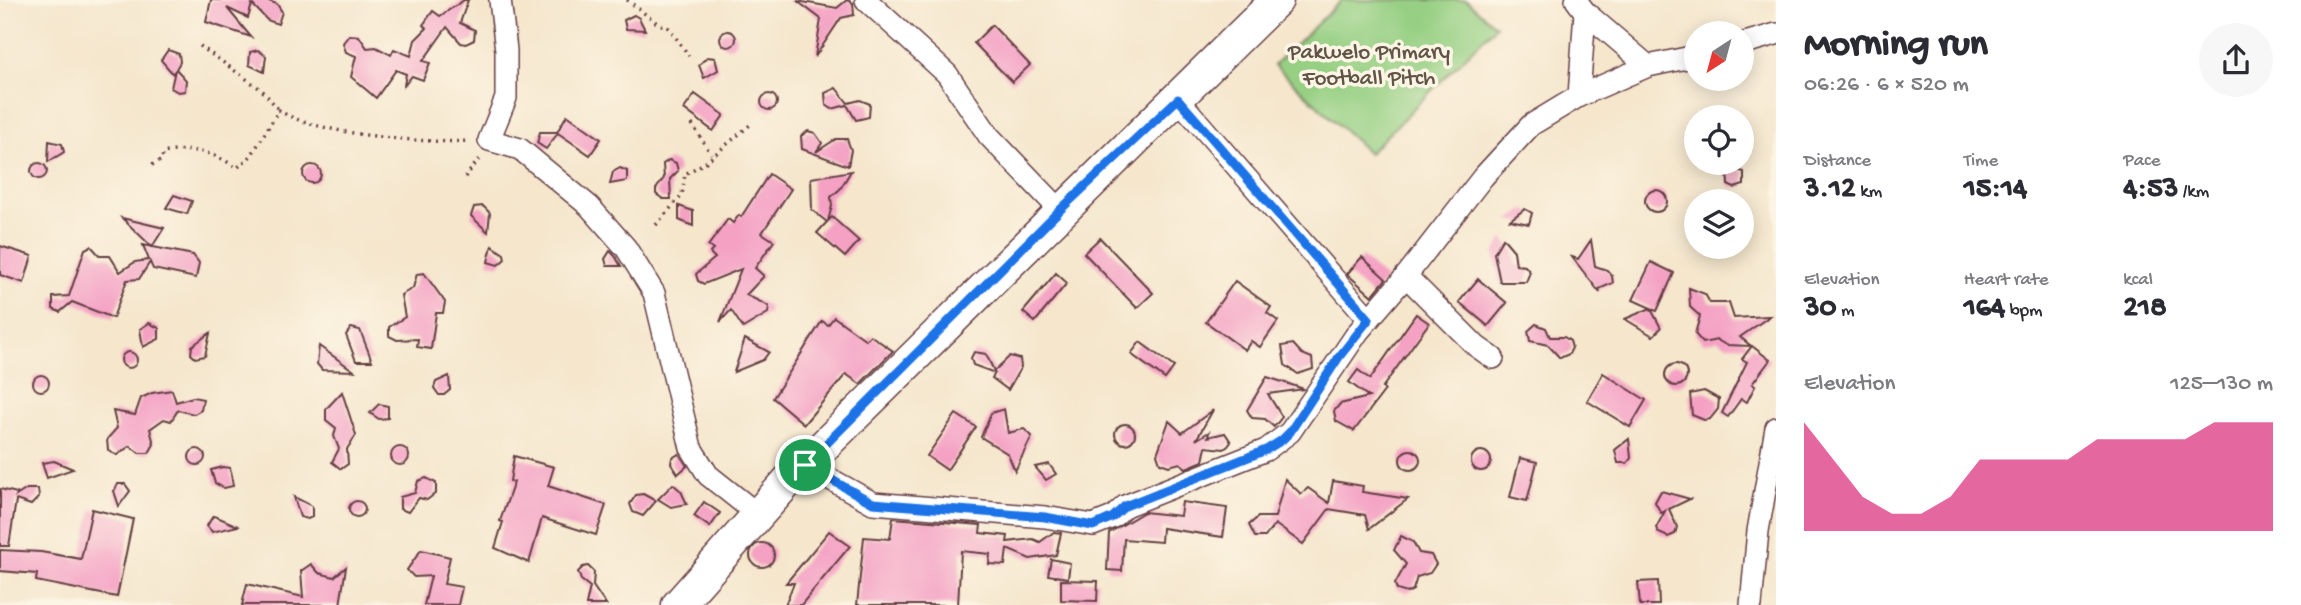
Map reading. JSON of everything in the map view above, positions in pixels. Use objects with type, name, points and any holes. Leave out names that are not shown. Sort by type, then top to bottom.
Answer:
[{"type":"street","points":[[500,0],[506,50],[506,98],[489,140],[520,149],[589,206],[626,248],[654,293],[691,448],[708,475],[757,514]]},
{"type":"street","points":[[866,0],[947,74],[989,136],[1060,210]]},
{"type":"street","points":[[678,605],[757,514],[805,465],[1060,210],[1178,99],[1276,0]]},
{"type":"street","points":[[1580,6],[1648,66]]},
{"type":"street","points":[[1579,96],[1580,6]]},
{"type":"street","points":[[1754,40],[1776,34]]},
{"type":"street","points":[[805,465],[873,503],[1045,517],[1093,526],[1113,517],[1125,506],[1266,450],[1290,432],[1339,357],[1483,177],[1531,125],[1579,96],[1648,66],[1684,58]]},
{"type":"street","points":[[1178,99],[1369,319]]},
{"type":"street","points":[[1406,276],[1476,346],[1493,358]]},
{"type":"street","points":[[1751,605],[1758,531],[1776,428]]},
{"type":"path","points":[[627,0],[657,23],[669,28],[689,56]]},
{"type":"path","points":[[200,46],[262,90],[288,117],[387,138],[435,143],[489,140]]},
{"type":"path","points":[[152,165],[162,160],[163,152],[195,149],[221,157],[237,168],[251,156],[279,110]]},
{"type":"path","points":[[692,124],[711,154]]},
{"type":"path","points":[[656,225],[682,195],[685,174],[706,162],[711,154],[750,125]]},
{"type":"green space","name":"Pakwelo Primary Football Pitch","points":[[1342,0],[1466,0],[1496,26],[1369,153],[1274,65]]},
{"type":"building","points":[[211,0],[266,0],[277,4],[282,12],[278,24],[267,20],[252,4],[248,18],[227,8],[251,37],[206,22]]},
{"type":"building","points":[[468,0],[460,23],[475,30],[474,40],[461,43],[447,27],[423,61],[430,63],[423,80],[412,76],[404,86],[406,74],[396,70],[376,98],[351,77],[356,56],[346,52],[343,43],[349,35],[359,36],[367,48],[376,47],[391,55],[394,49],[411,56],[415,40],[427,28],[423,25],[433,11],[440,16]]},
{"type":"building","points":[[847,0],[853,3],[854,15],[841,18],[815,57],[821,19],[797,1],[837,8]]},
{"type":"building","points":[[634,15],[639,18],[645,30],[626,29],[624,20]]},
{"type":"building","points":[[992,25],[1030,65],[1012,82],[974,43]]},
{"type":"building","points":[[725,31],[731,31],[736,39],[734,45],[725,47],[720,42],[720,36]]},
{"type":"building","points":[[168,50],[179,54],[180,62],[176,69],[186,80],[185,91],[178,92],[171,88],[175,70],[173,74],[161,60]]},
{"type":"building","points":[[258,50],[266,56],[264,72],[249,65],[250,52]]},
{"type":"building","points":[[707,57],[715,58],[718,70],[704,78],[699,65]]},
{"type":"building","points":[[836,88],[848,103],[860,100],[870,104],[869,117],[856,120],[847,105],[832,109],[826,105],[825,93]]},
{"type":"building","points":[[695,94],[724,115],[713,131],[684,109]]},
{"type":"building","points":[[766,94],[772,94],[777,102],[775,108],[766,110],[761,105],[761,99]]},
{"type":"building","points":[[567,115],[601,139],[590,155],[558,133],[546,149],[537,143],[540,132],[557,132]]},
{"type":"building","points":[[808,131],[815,133],[822,143],[816,152],[836,139],[847,139],[851,150],[848,166],[802,149],[801,136]]},
{"type":"building","points":[[49,141],[62,144],[64,152],[48,162]]},
{"type":"building","points":[[669,160],[676,163],[678,171],[670,179],[671,199],[663,199],[656,194],[656,189],[664,178],[663,164]]},
{"type":"building","points":[[39,163],[45,165],[45,177],[39,179],[33,177],[31,171],[33,165]]},
{"type":"building","points":[[312,165],[318,168],[321,174],[318,180],[312,183],[306,180],[303,174],[306,168]]},
{"type":"building","points":[[620,168],[627,171],[627,181],[610,184],[613,172]]},
{"type":"building","points":[[851,171],[840,189],[831,197],[832,206],[828,221],[832,217],[859,241],[845,257],[817,233],[827,222],[812,210],[811,178]]},
{"type":"building","points":[[769,174],[791,189],[762,233],[774,241],[755,268],[764,276],[746,295],[769,307],[768,313],[743,328],[731,310],[720,322],[741,269],[704,284],[698,281],[696,274],[715,258],[710,253],[713,249],[708,246],[728,219],[733,223],[739,215],[741,217]]},
{"type":"building","points":[[1727,175],[1744,175],[1744,185],[1734,188],[1728,185]]},
{"type":"building","points":[[1656,190],[1666,197],[1667,201],[1660,211],[1656,212],[1646,205],[1645,201],[1652,191]]},
{"type":"building","points":[[174,195],[192,201],[187,214],[166,208]]},
{"type":"building","points":[[483,206],[490,213],[488,232],[471,216],[474,207]]},
{"type":"building","points":[[679,206],[693,211],[693,226],[679,220]]},
{"type":"building","points":[[1525,209],[1532,213],[1529,224],[1510,220]]},
{"type":"building","points":[[122,218],[164,228],[152,247]]},
{"type":"building","points":[[1100,238],[1153,293],[1137,308],[1084,253]]},
{"type":"building","points":[[1503,238],[1514,251],[1516,265],[1525,266],[1530,272],[1526,282],[1500,282],[1494,253]]},
{"type":"building","points":[[1591,240],[1595,266],[1607,270],[1612,276],[1613,283],[1599,289],[1600,293],[1572,257],[1578,259]]},
{"type":"building","points":[[143,245],[193,255],[199,263],[196,278],[153,269],[150,262],[139,279],[127,280],[113,318],[72,302],[60,312],[53,309],[53,297],[69,296],[85,249],[91,246],[100,256],[110,256],[120,272],[135,262],[149,260]]},
{"type":"building","points":[[0,246],[32,256],[24,283],[0,275]]},
{"type":"building","points":[[492,246],[504,254],[505,259],[498,265],[488,262]]},
{"type":"building","points":[[610,251],[621,266],[607,266],[605,259]]},
{"type":"building","points":[[1362,257],[1386,279],[1372,296],[1347,274]]},
{"type":"building","points":[[1651,262],[1674,273],[1657,311],[1651,309],[1661,328],[1653,336],[1625,319],[1651,308],[1633,300]]},
{"type":"building","points":[[424,273],[445,302],[443,313],[436,313],[431,349],[417,347],[418,339],[397,340],[389,336],[389,327],[405,317],[401,295],[413,288],[417,274]]},
{"type":"building","points":[[1056,273],[1067,283],[1035,322],[1023,312]]},
{"type":"building","points":[[1478,279],[1507,303],[1488,326],[1459,302]]},
{"type":"building","points":[[1235,281],[1271,307],[1267,313],[1278,321],[1260,347],[1251,341],[1245,350],[1206,322]]},
{"type":"building","points":[[1689,288],[1705,294],[1710,303],[1729,303],[1734,318],[1770,316],[1740,337],[1751,346],[1726,345],[1717,340],[1703,343],[1695,334],[1700,316],[1690,307]]},
{"type":"building","points":[[1416,314],[1429,323],[1382,388],[1385,390],[1354,431],[1336,421],[1334,411],[1340,404],[1369,397],[1349,382],[1358,370],[1370,379]]},
{"type":"building","points":[[834,317],[866,340],[870,335],[893,351],[860,384],[846,374],[804,424],[773,398],[822,321],[828,325]]},
{"type":"building","points":[[149,323],[159,328],[159,339],[143,347],[140,329]]},
{"type":"building","points":[[1536,324],[1546,328],[1550,337],[1564,337],[1570,341],[1572,348],[1569,354],[1560,358],[1548,345],[1530,341],[1528,331]]},
{"type":"building","points":[[351,328],[360,330],[372,361],[356,361],[346,335]]},
{"type":"building","points":[[210,333],[205,356],[195,358],[191,354],[192,346]]},
{"type":"building","points":[[745,339],[769,352],[763,360],[734,372]]},
{"type":"building","points":[[1140,342],[1174,367],[1165,379],[1131,354]]},
{"type":"building","points":[[1293,344],[1302,354],[1312,358],[1313,369],[1298,374],[1285,365],[1282,346]]},
{"type":"building","points":[[319,346],[354,371],[322,370],[317,364]]},
{"type":"building","points":[[1752,346],[1770,360],[1752,384],[1755,386],[1747,402],[1741,399],[1728,417],[1722,413],[1747,362],[1742,359]]},
{"type":"building","points":[[129,352],[137,360],[129,368],[121,360]]},
{"type":"building","points":[[974,352],[986,354],[994,371],[1010,356],[1020,359],[1021,367],[1008,390],[992,378],[995,373],[973,365],[971,358]]},
{"type":"building","points":[[1676,364],[1686,371],[1687,375],[1680,385],[1676,386],[1666,379],[1665,375],[1672,365]]},
{"type":"building","points":[[1603,373],[1646,400],[1630,427],[1587,401]]},
{"type":"building","points":[[38,375],[44,375],[49,383],[47,389],[38,391],[33,386],[33,380]]},
{"type":"building","points":[[449,376],[450,390],[439,395],[434,388],[436,382]]},
{"type":"building","points":[[1267,377],[1304,389],[1268,394],[1282,417],[1274,427],[1265,419],[1252,418],[1247,410]]},
{"type":"building","points":[[172,390],[176,402],[193,397],[203,399],[201,410],[194,414],[178,410],[171,421],[164,419],[150,429],[154,444],[149,453],[139,453],[130,446],[117,455],[108,450],[107,439],[117,428],[113,411],[135,415],[141,398]]},
{"type":"building","points":[[1704,391],[1719,399],[1718,409],[1710,419],[1704,420],[1692,415],[1690,394]]},
{"type":"building","points":[[342,392],[356,435],[347,449],[348,464],[341,469],[332,462],[339,449],[334,436],[336,428],[326,420],[326,409]]},
{"type":"building","points":[[379,404],[388,406],[388,418],[379,419],[370,413]]},
{"type":"building","points":[[1004,409],[1008,433],[1024,429],[1032,436],[1015,471],[1008,454],[981,437],[991,413]]},
{"type":"building","points":[[1213,410],[1196,440],[1209,432],[1208,437],[1225,433],[1231,442],[1228,446],[1224,449],[1206,447],[1203,461],[1186,468],[1180,463],[1169,466],[1160,463],[1157,454],[1169,421],[1182,433]]},
{"type":"building","points":[[956,414],[976,427],[947,470],[927,456]]},
{"type":"building","points":[[1121,424],[1129,424],[1135,434],[1129,444],[1121,444],[1115,438],[1115,430]]},
{"type":"building","points":[[1629,439],[1631,458],[1627,463],[1618,463],[1615,450]]},
{"type":"building","points":[[400,447],[406,450],[409,456],[406,462],[400,465],[394,462],[391,456],[394,450]]},
{"type":"building","points":[[197,449],[203,451],[203,463],[197,465],[191,463],[189,457],[191,451]]},
{"type":"building","points":[[1406,450],[1414,450],[1420,460],[1414,470],[1406,470],[1400,464],[1400,456]]},
{"type":"building","points":[[1477,451],[1485,451],[1491,461],[1485,471],[1477,471],[1471,465],[1471,457]]},
{"type":"building","points":[[679,454],[687,466],[678,474],[671,463],[672,458]]},
{"type":"building","points":[[514,456],[554,467],[548,486],[606,505],[596,535],[542,518],[529,563],[495,548],[503,522],[500,521],[514,482],[510,481]]},
{"type":"building","points":[[1520,458],[1537,462],[1527,501],[1510,497]]},
{"type":"building","points":[[54,461],[73,469],[47,478],[42,463]]},
{"type":"building","points":[[1049,464],[1056,474],[1046,480],[1035,467]]},
{"type":"building","points":[[230,468],[233,486],[224,488],[215,483],[211,470]]},
{"type":"building","points":[[426,478],[436,483],[436,493],[427,500],[419,498],[408,512],[400,509],[400,497],[415,493],[418,481]]},
{"type":"building","points":[[1285,479],[1301,494],[1308,488],[1329,503],[1333,481],[1363,486],[1362,492],[1408,499],[1369,529],[1365,515],[1329,509],[1303,544],[1275,524],[1265,537],[1255,537],[1249,525],[1258,517],[1275,517]]},
{"type":"building","points":[[118,484],[125,484],[130,491],[119,506],[114,491]]},
{"type":"building","points":[[673,484],[681,491],[687,504],[671,507],[658,499]]},
{"type":"building","points":[[0,489],[17,493],[16,496],[27,489],[38,489],[39,497],[31,505],[16,500],[9,546],[0,546]]},
{"type":"building","points":[[1661,491],[1690,499],[1669,509],[1677,527],[1675,534],[1668,537],[1659,533],[1656,528],[1665,511],[1661,513],[1655,502]]},
{"type":"building","points":[[643,494],[656,501],[643,516],[633,512],[630,504],[636,495]]},
{"type":"building","points":[[294,497],[312,506],[312,517],[300,517]]},
{"type":"building","points":[[354,501],[360,501],[365,509],[363,515],[354,517],[349,512],[349,506]]},
{"type":"building","points":[[704,502],[720,513],[710,527],[694,516]]},
{"type":"building","points":[[1182,502],[1227,508],[1223,537],[1162,528],[1161,542],[1124,539],[1122,571],[1107,570],[1109,533],[1144,512],[1180,516]]},
{"type":"building","points":[[92,509],[133,519],[117,597],[36,581],[37,574],[0,571],[0,550],[41,552],[81,559]]},
{"type":"building","points":[[213,516],[238,526],[212,532],[207,526]]},
{"type":"building","points":[[893,518],[981,525],[980,533],[1008,536],[1007,542],[1033,539],[1040,542],[1054,532],[1061,533],[1056,555],[1030,559],[1007,549],[1005,565],[989,564],[990,554],[961,551],[958,605],[857,605],[864,537],[890,539]]},
{"type":"building","points":[[829,531],[850,546],[801,605],[785,605],[794,583],[786,583]]},
{"type":"building","points":[[1401,536],[1413,542],[1419,553],[1431,555],[1436,564],[1430,573],[1417,577],[1413,590],[1407,593],[1397,590],[1395,584],[1406,564],[1394,550]]},
{"type":"building","points":[[762,543],[771,546],[774,555],[771,564],[762,567],[753,564],[750,555],[753,546]]},
{"type":"building","points":[[421,550],[450,557],[444,584],[462,587],[458,605],[424,605],[431,576],[414,577],[407,570]]},
{"type":"building","points":[[1051,559],[1070,563],[1068,578],[1048,575]]},
{"type":"building","points":[[311,564],[319,573],[334,577],[346,567],[340,605],[242,605],[247,584],[303,597],[301,571]]},
{"type":"building","points":[[588,566],[594,572],[593,586],[606,605],[586,605],[590,587],[581,580],[578,572]]},
{"type":"building","points":[[1061,580],[1098,581],[1097,601],[1061,600]]},
{"type":"building","points":[[1658,581],[1659,605],[1640,605],[1638,582]]},
{"type":"route","points":[[1178,99],[1369,319],[1339,357],[1282,440],[1266,450],[1125,506],[1113,517],[1093,526],[1045,517],[978,514],[873,503],[805,465],[1060,210],[1178,99]]}]
